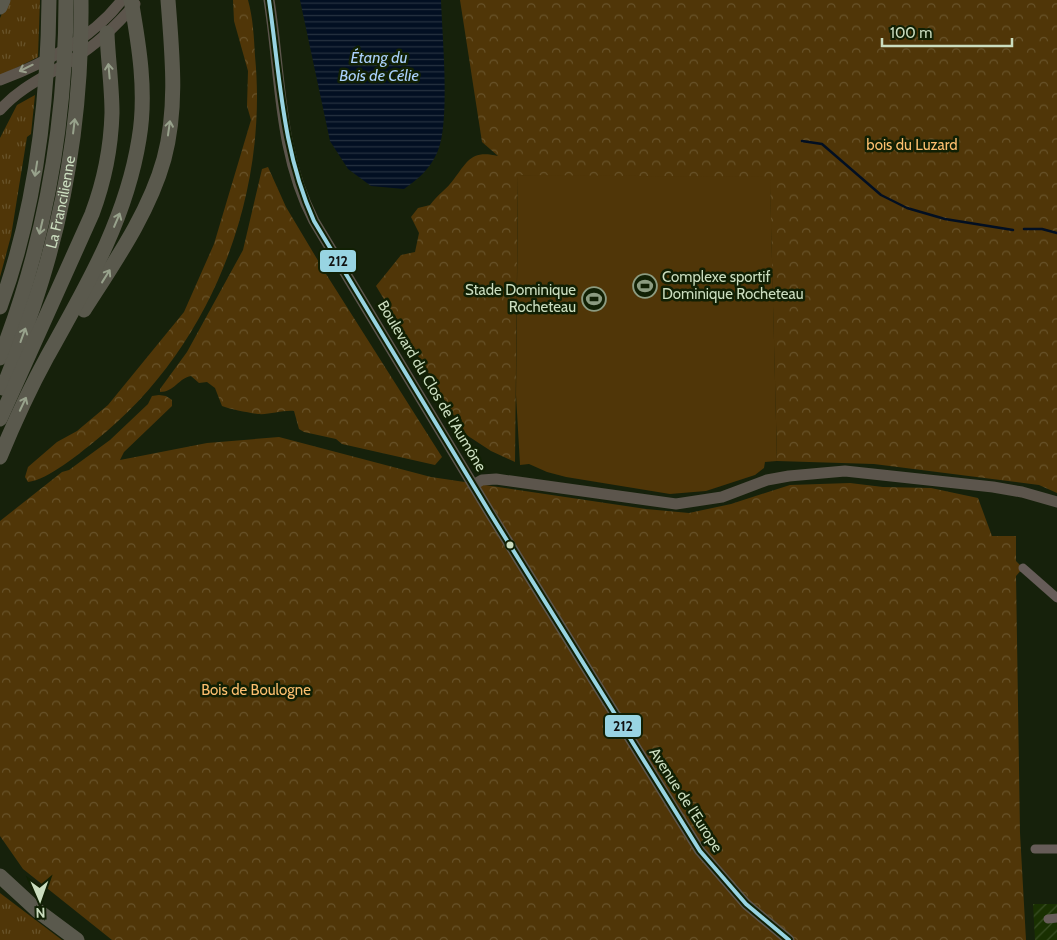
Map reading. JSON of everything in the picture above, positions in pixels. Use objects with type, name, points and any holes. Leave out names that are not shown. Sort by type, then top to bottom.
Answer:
[{"type":"highway","points":[[0,7],[3,0]]},
{"type":"highway","points":[[0,307],[26,220],[34,182],[49,51],[49,0]]},
{"type":"highway","name":"La Francilienne","points":[[0,358],[21,299],[42,224],[58,146],[63,92],[66,0]]},
{"type":"highway","name":"La Francilienne","points":[[0,397],[36,300],[49,257],[64,189],[79,85],[81,0]]},
{"type":"highway","points":[[0,457],[23,402],[98,265],[124,203],[139,139],[142,102],[140,53],[131,0]]},
{"type":"highway","points":[[47,357],[62,348],[133,230],[164,159],[173,88],[168,0]]},
{"type":"highway","points":[[0,419],[84,232],[101,188],[109,146],[112,112],[107,33]]},
{"type":"highway","points":[[0,876],[38,911],[77,940]]},
{"type":"highway","points":[[0,888],[22,905],[38,911]]},
{"type":"main road","points":[[0,80],[72,45],[108,15],[122,0]]},
{"type":"main road","points":[[0,110],[19,92],[73,59],[107,33],[138,0]]},
{"type":"main road","name":"Boulevard du Clos de l'Aumône","points":[[269,0],[287,145],[302,197],[333,256],[378,326],[473,485],[482,480],[496,479],[676,504],[722,497],[767,480],[846,470],[993,487],[1022,492],[1057,502]]},
{"type":"main road","name":"Avenue de l'Europe","points":[[473,485],[700,851],[746,904],[789,940]]},
{"type":"street","points":[[1023,568],[1057,598]]},
{"type":"street","points":[[1034,850],[1057,849]]},
{"type":"shaded area","points":[[1033,904],[1057,904],[1057,940],[1035,940]]},
{"type":"green space","points":[[8,0],[40,0],[38,57],[0,76],[0,18]]},
{"type":"green space","points":[[233,0],[248,0],[250,7],[254,42],[257,110],[252,164],[241,217],[223,268],[199,317],[170,363],[135,404],[95,441],[72,459],[45,476],[28,482],[25,477],[28,467],[57,442],[77,431],[108,405],[184,312],[214,244],[251,120],[247,106],[248,71],[234,21]]},
{"type":"green space","name":"bois du Luzard","points":[[460,0],[1057,0],[1057,493],[1039,485],[874,464],[777,461],[770,189],[518,175],[515,462],[491,451],[465,434],[376,286],[401,255],[415,252],[419,233],[411,217],[418,208],[430,205],[471,158],[482,155],[498,156],[482,142]]},
{"type":"green space","points":[[35,95],[31,134],[27,137],[11,236],[0,277],[0,138],[17,105]]},
{"type":"green space","points":[[268,167],[286,207],[326,274],[442,457],[435,465],[342,444],[336,439],[304,432],[299,429],[294,411],[258,414],[222,406],[215,388],[207,382],[199,383],[191,376],[183,379],[169,390],[160,392],[160,389],[187,352],[243,250],[262,169]]},
{"type":"green space","name":"Complexe sportif Dominique Rocheteau","points":[[518,175],[770,177],[777,461],[765,462],[764,468],[755,475],[706,491],[670,494],[566,477],[547,472],[529,464],[520,465],[516,395]]},
{"type":"green space","name":"Bois de Boulogne","points":[[152,396],[166,396],[172,400],[172,406],[124,452],[120,460],[207,443],[279,437],[431,477],[646,509],[689,513],[731,504],[790,485],[850,483],[883,487],[931,488],[978,498],[992,536],[1016,536],[1016,561],[1023,568],[1016,576],[1020,833],[1026,940],[112,940],[23,869],[0,836],[0,521],[62,472],[69,470],[110,440],[148,404]]},
{"type":"green space","points":[[0,893],[62,940],[0,940]]},
{"type":"water","name":"Étang du Bois de Célie","points":[[300,0],[441,0],[445,101],[441,140],[437,153],[427,169],[404,189],[371,186],[348,169],[330,141]]},
{"type":"waterway","points":[[802,141],[822,144],[881,195],[907,208],[945,219],[1013,230]]},
{"type":"waterway","points":[[1024,229],[1042,229],[1057,233]]},
{"type":"transit line","name":"212","points":[[269,0],[289,140],[303,194],[314,221],[490,513],[700,851],[746,904],[789,940]]},
{"type":"place","name":"Complexe sportif Dominique Rocheteau","points":[[645,286]]},
{"type":"place","name":"Stade Dominique Rocheteau","points":[[594,299]]}]
